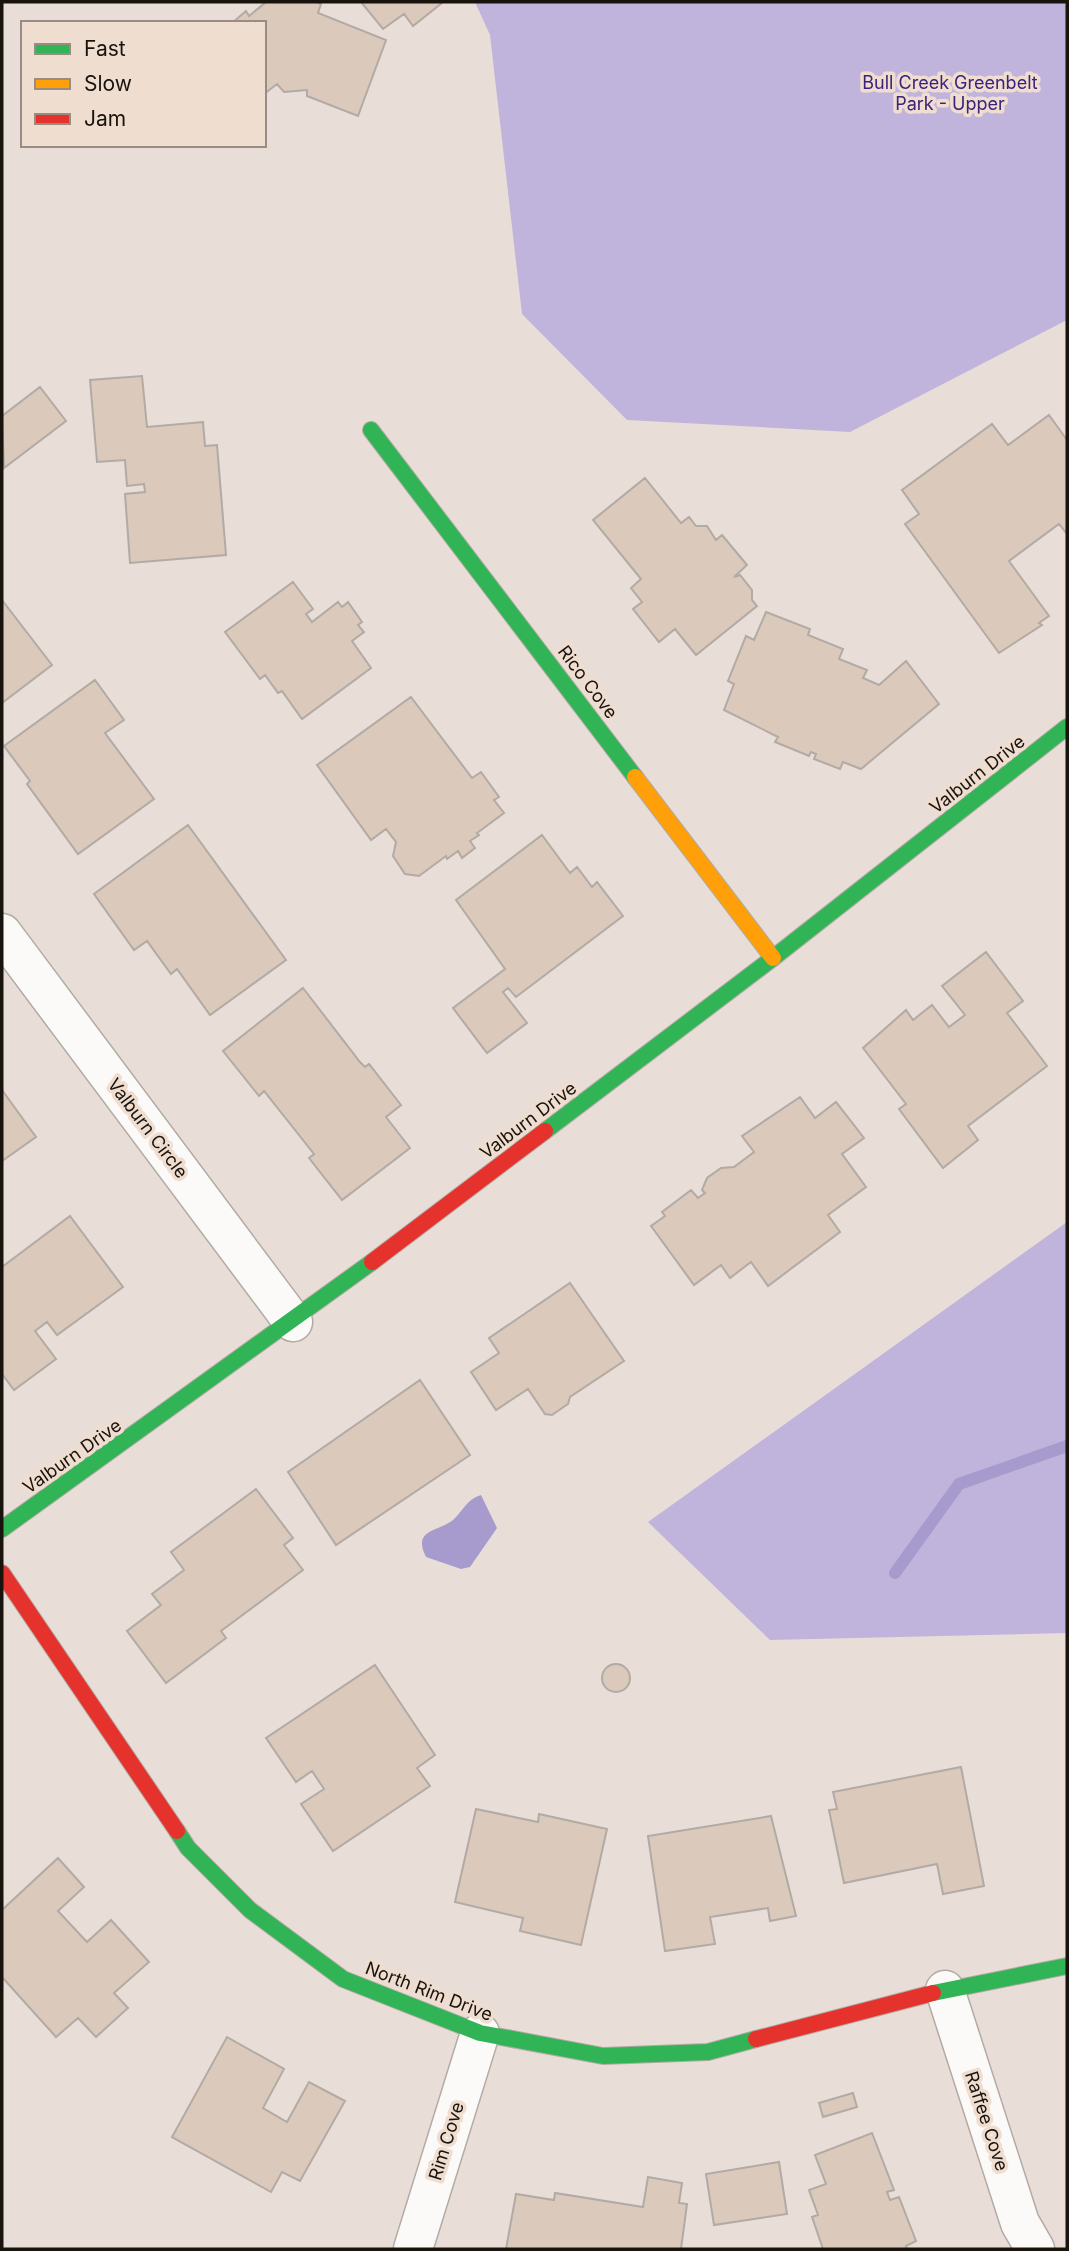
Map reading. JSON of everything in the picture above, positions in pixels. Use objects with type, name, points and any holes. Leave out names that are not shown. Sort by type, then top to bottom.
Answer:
[{"type":"street","name":"Rico Cove","points":[[371,430],[773,958]]},
{"type":"street","name":"Valburn Drive","points":[[2,1529],[293,1322],[773,958],[1067,727]]},
{"type":"street","name":"Valburn Circle","points":[[2,933],[293,1322]]},
{"type":"street","name":"North Rim Drive","points":[[2,1573],[188,1848],[250,1910],[343,1979],[480,2033],[603,2056],[708,2052],[945,1990],[1067,1966]]},
{"type":"street","name":"Raffee Cove","points":[[945,1990],[1020,2222],[1035,2249]]},
{"type":"street","name":"Rim Cove","points":[[413,2249],[480,2033]]},
{"type":"green space","name":"Bull Creek Greenbelt Park - Upper","points":[[475,2],[1067,2],[1067,320],[850,432],[627,420],[522,314],[490,35]]},
{"type":"green space","points":[[1067,1222],[1067,1633],[770,1640],[648,1522]]},
{"type":"shaded area","points":[[481,1495],[497,1528],[470,1567],[461,1569],[426,1557],[422,1541],[424,1536],[453,1520],[468,1502]]},
{"type":"building","points":[[266,2],[316,2],[321,4],[318,13],[386,40],[358,116],[307,96],[307,90],[284,92],[277,84],[266,92],[266,21],[234,21],[246,11],[249,16]]},
{"type":"building","points":[[361,2],[442,3],[413,26],[404,14],[383,29]]},
{"type":"building","points":[[142,376],[147,427],[203,422],[205,446],[217,445],[226,555],[130,563],[125,494],[145,492],[144,484],[127,486],[125,460],[97,462],[90,380]]},
{"type":"building","points":[[40,387],[66,421],[4,468],[2,416]]},
{"type":"building","points":[[1049,415],[1067,440],[1067,534],[1059,524],[1009,561],[1049,616],[1039,623],[1042,625],[999,653],[905,524],[919,514],[902,490],[992,424],[1008,445]]},
{"type":"building","points":[[645,478],[681,523],[689,517],[696,526],[707,526],[716,540],[722,535],[747,565],[734,577],[740,575],[752,590],[752,600],[757,606],[696,655],[675,629],[659,642],[633,609],[642,602],[631,588],[641,579],[593,520]]},
{"type":"building","points":[[293,582],[313,609],[306,614],[312,622],[338,602],[342,607],[348,602],[362,622],[358,625],[364,632],[352,641],[371,668],[302,719],[282,691],[278,693],[265,675],[260,679],[225,632]]},
{"type":"building","points":[[2,600],[52,665],[2,703]]},
{"type":"building","points":[[766,612],[810,629],[808,635],[843,649],[839,659],[867,670],[863,678],[879,685],[906,661],[939,704],[861,769],[843,762],[840,769],[814,759],[816,754],[811,752],[809,756],[775,742],[778,737],[724,710],[734,684],[728,681],[746,636],[754,640]]},
{"type":"building","points":[[95,680],[124,720],[105,733],[154,799],[78,854],[27,784],[30,781],[4,746]]},
{"type":"building","points":[[411,697],[472,778],[481,772],[499,797],[494,800],[504,813],[477,833],[479,835],[470,841],[475,848],[462,858],[458,851],[447,859],[446,856],[419,876],[405,874],[393,856],[396,842],[386,829],[371,840],[317,765]]},
{"type":"building","points":[[188,825],[286,960],[210,1015],[177,969],[171,974],[147,941],[134,950],[94,894]]},
{"type":"building","points":[[542,835],[570,873],[577,867],[592,887],[597,882],[623,916],[516,997],[508,988],[503,992],[527,1023],[487,1053],[453,1008],[505,969],[456,900]]},
{"type":"building","points":[[986,952],[1023,1001],[1007,1013],[1047,1066],[968,1126],[978,1140],[943,1168],[899,1109],[906,1104],[863,1048],[906,1010],[913,1020],[932,1005],[949,1027],[965,1015],[942,986]]},
{"type":"building","points":[[303,988],[360,1062],[365,1067],[369,1064],[401,1105],[386,1117],[410,1148],[342,1200],[309,1158],[314,1154],[264,1091],[259,1096],[223,1051]]},
{"type":"building","points":[[2,1090],[36,1137],[2,1161]]},
{"type":"building","points":[[800,1097],[815,1118],[836,1102],[864,1138],[842,1154],[866,1187],[828,1215],[840,1232],[768,1286],[751,1262],[730,1278],[721,1265],[694,1285],[651,1226],[665,1216],[662,1212],[691,1190],[698,1198],[705,1193],[702,1190],[707,1178],[721,1168],[734,1167],[754,1152],[742,1136]]},
{"type":"building","points":[[70,1216],[123,1287],[57,1335],[47,1322],[35,1331],[56,1359],[14,1390],[2,1374],[2,1267]]},
{"type":"building","points":[[570,1283],[624,1361],[570,1397],[568,1404],[552,1415],[545,1414],[528,1389],[496,1410],[471,1372],[499,1353],[489,1338]]},
{"type":"building","points":[[420,1380],[470,1455],[336,1545],[288,1472]]},
{"type":"building","points":[[256,1489],[293,1538],[284,1545],[303,1570],[221,1631],[226,1638],[166,1683],[127,1631],[161,1605],[152,1594],[184,1570],[171,1552]]},
{"type":"building","points":[[616,1664],[626,1668],[630,1678],[626,1688],[616,1692],[606,1688],[602,1678],[606,1668]]},
{"type":"building","points":[[375,1665],[435,1755],[417,1768],[430,1786],[333,1851],[301,1804],[324,1789],[312,1771],[296,1782],[266,1738]]},
{"type":"building","points":[[961,1767],[984,1886],[943,1894],[937,1864],[844,1883],[829,1810],[837,1809],[833,1792]]},
{"type":"building","points":[[476,1809],[538,1822],[539,1814],[607,1829],[581,1945],[520,1931],[523,1918],[455,1902]]},
{"type":"building","points":[[771,1816],[796,1916],[770,1921],[768,1908],[710,1917],[715,1944],[665,1951],[648,1836]]},
{"type":"building","points":[[58,1858],[84,1887],[58,1911],[87,1942],[111,1920],[149,1962],[114,1993],[128,2008],[96,2037],[78,2018],[56,2037],[2,1977],[2,1910]]},
{"type":"building","points":[[227,2037],[284,2069],[263,2108],[287,2122],[309,2082],[345,2101],[300,2181],[282,2172],[271,2192],[172,2137]]},
{"type":"building","points":[[853,2093],[857,2107],[823,2117],[819,2103]]},
{"type":"building","points":[[872,2133],[894,2190],[887,2192],[890,2200],[899,2197],[916,2241],[906,2246],[907,2249],[823,2249],[812,2217],[818,2215],[809,2190],[826,2184],[815,2155]]},
{"type":"building","points":[[779,2162],[787,2214],[714,2225],[706,2174]]},
{"type":"building","points":[[648,2177],[682,2183],[679,2203],[687,2204],[681,2249],[506,2249],[516,2194],[554,2200],[555,2193],[643,2207]]},
{"type":"waterway","points":[[895,1573],[959,1484],[1067,1446]]},
{"type":"traffic: fast","points":[[371,430],[635,777]]},
{"type":"traffic: fast","points":[[545,1131],[773,958],[1067,727]]},
{"type":"traffic: fast","points":[[2,1529],[372,1262]]},
{"type":"traffic: fast","points":[[177,1831],[188,1848],[250,1910],[343,1979],[480,2033],[603,2056],[708,2052],[756,2039]]},
{"type":"traffic: fast","points":[[933,1993],[1067,1966]]},
{"type":"traffic: slow","points":[[635,777],[773,958]]},
{"type":"traffic: jam","points":[[372,1262],[545,1131]]},
{"type":"traffic: jam","points":[[2,1573],[177,1831]]},
{"type":"traffic: jam","points":[[756,2039],[933,1993]]}]
